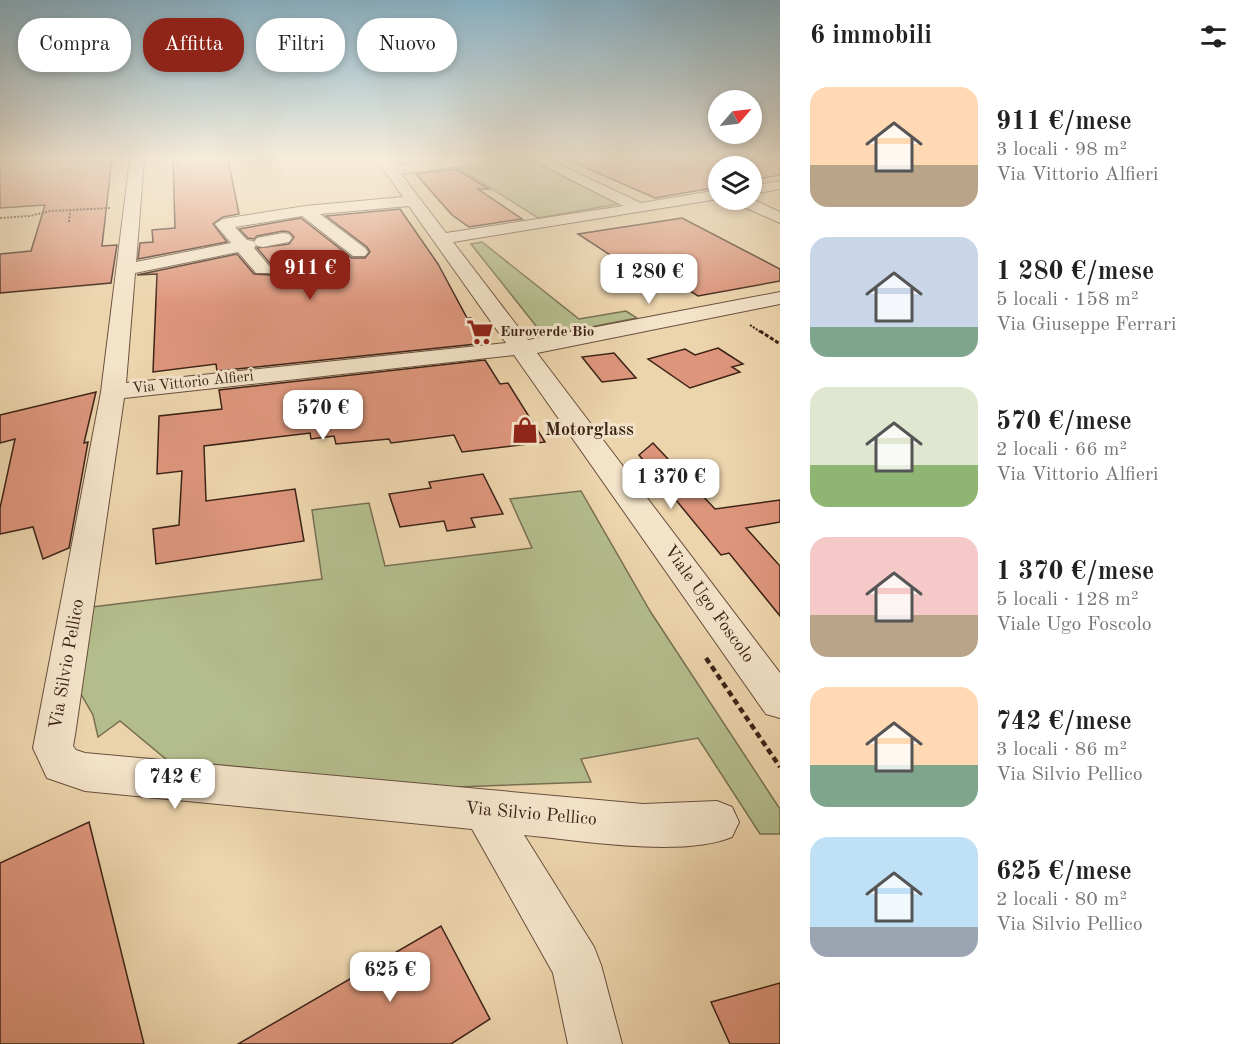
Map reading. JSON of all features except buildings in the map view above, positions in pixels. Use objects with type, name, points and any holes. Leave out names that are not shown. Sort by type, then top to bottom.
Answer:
[{"type":"street","name":"Via Silvio Pellico","points":[[133,208],[113,392],[53,748],[62,765],[84,772],[643,825],[717,822]]},
{"type":"street","points":[[263,269],[250,244],[223,224],[341,208]]},
{"type":"street","name":"Viale Ugo Foscolo","points":[[420,208],[780,702]]},
{"type":"street","points":[[443,239],[640,208]]},
{"type":"street","points":[[762,210],[780,218]]},
{"type":"street","points":[[305,211],[359,252]]},
{"type":"street","points":[[126,269],[283,238]]},
{"type":"street","name":"Via Vittorio Alfieri","points":[[113,392],[523,348],[579,339],[780,298]]},
{"type":"street","points":[[484,810],[576,965],[595,1044]]},
{"type":"path","points":[[50,211],[52,208]]},
{"type":"path","points":[[0,218],[30,216],[50,211],[122,208]]},
{"type":"path","points":[[69,222],[70,211]]},
{"type":"path","points":[[747,323],[780,344]]},
{"type":"green space","points":[[522,208],[597,208],[538,218]]},
{"type":"green space","points":[[482,242],[579,319],[626,311],[637,318],[544,336],[471,244]]},
{"type":"green space","points":[[581,491],[650,611],[780,809],[780,834],[760,834],[698,738],[581,759],[591,782],[430,788],[179,770],[120,721],[98,737],[93,715],[78,689],[92,607],[322,579],[312,510],[369,503],[385,566],[532,548],[510,499]]},
{"type":"place","name":"Euroverde Bio","points":[[480,332]]},
{"type":"place","name":"Motorglass","points":[[525,430]]}]
